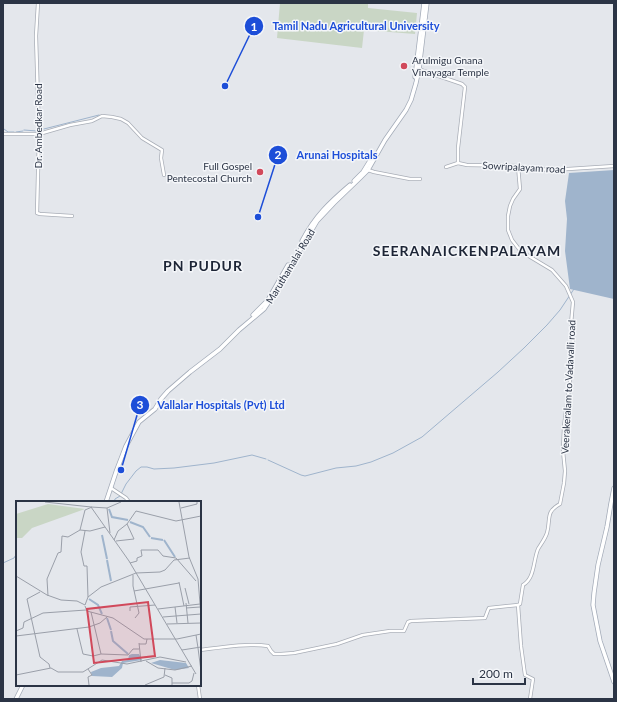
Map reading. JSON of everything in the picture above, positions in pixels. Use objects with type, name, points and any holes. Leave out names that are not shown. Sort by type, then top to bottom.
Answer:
[{"type":"main road","name":"Maruthamalai Road","points":[[110,488],[126,446],[139,422],[155,409],[161,399],[190,372],[220,349],[239,330],[264,309],[317,221],[368,170],[385,140],[408,105],[415,89],[425,3]]},
{"type":"main road","name":"Maruthamalai Road","points":[[106,501],[121,452],[140,418],[153,409],[166,391],[217,348],[264,304],[315,218],[366,168],[407,104],[418,69]]},
{"type":"main road","points":[[614,488],[598,565],[593,605],[600,641],[614,682]]},
{"type":"main road","points":[[15,699],[22,686]]},
{"type":"street","name":"Dr. Ambedkar Road","points":[[38,3],[36,36],[39,134],[37,213],[72,216]]},
{"type":"street","points":[[418,69],[462,84],[465,87],[458,148],[458,163]]},
{"type":"street","points":[[3,134],[39,134],[70,125],[92,121],[102,116],[122,119],[128,123],[142,138],[161,149],[164,175]]},
{"type":"street","name":"Sowripalayam road","points":[[446,167],[458,163],[467,165],[518,166],[553,170],[614,166]]},
{"type":"street","name":"Veerakeralam to Vadavalli road","points":[[518,166],[520,189],[513,198],[508,216],[508,230],[512,240],[519,249],[552,270],[563,281],[573,302],[571,324],[573,338],[569,393],[564,426],[564,483],[560,504],[554,507],[549,517],[548,531],[538,549],[532,573],[526,584],[523,585],[522,600],[518,605],[525,675],[533,679],[530,699]]},
{"type":"street","points":[[368,170],[410,179],[420,179]]},
{"type":"street","points":[[110,488],[118,492],[128,501]]},
{"type":"street","points":[[201,650],[234,645],[252,645],[268,646],[274,654],[281,654],[341,643],[363,635],[390,631],[404,631],[408,622],[411,621],[485,618],[489,608],[518,605]]},
{"type":"street","points":[[198,686],[200,699]]},
{"type":"green space","points":[[280,3],[368,3],[368,8],[417,13],[415,34],[364,30],[362,48],[277,38]]},
{"type":"water","points":[[614,170],[614,299],[570,289],[565,251],[567,219],[565,201],[569,173]]},
{"type":"waterway","points":[[40,130],[99,115]]},
{"type":"waterway","points":[[4,129],[8,132],[14,132]]},
{"type":"waterway","points":[[24,130],[37,131]]},
{"type":"waterway","points":[[16,132],[23,131]]},
{"type":"waterway","points":[[268,460],[305,476],[336,468],[356,466],[371,462],[393,453],[422,437],[524,348],[560,310],[574,289]]},
{"type":"waterway","points":[[114,501],[120,496],[126,484],[136,471],[141,467],[154,469],[174,468],[214,463],[252,455],[266,459]]},
{"type":"waterway","points":[[3,563],[14,558],[16,555]]},
{"type":"place","name":"Arulmigu Gnana Vinayagar Temple","points":[[404,66]]},
{"type":"place","name":"Tamil Nadu Agricultural University","points":[[225,86]]},
{"type":"place","name":"Full Gospel Pentecostal Church","points":[[260,172]]},
{"type":"place","name":"Arunai Hospitals","points":[[258,217]]},
{"type":"place","name":"Vallalar Hospitals (Pvt) Ltd","points":[[121,470]]},
{"type":"district","name":"SEERANAICKENPALAYAM","points":[[467,251]]},
{"type":"district","name":"PN PUDUR","points":[[203,266]]}]
